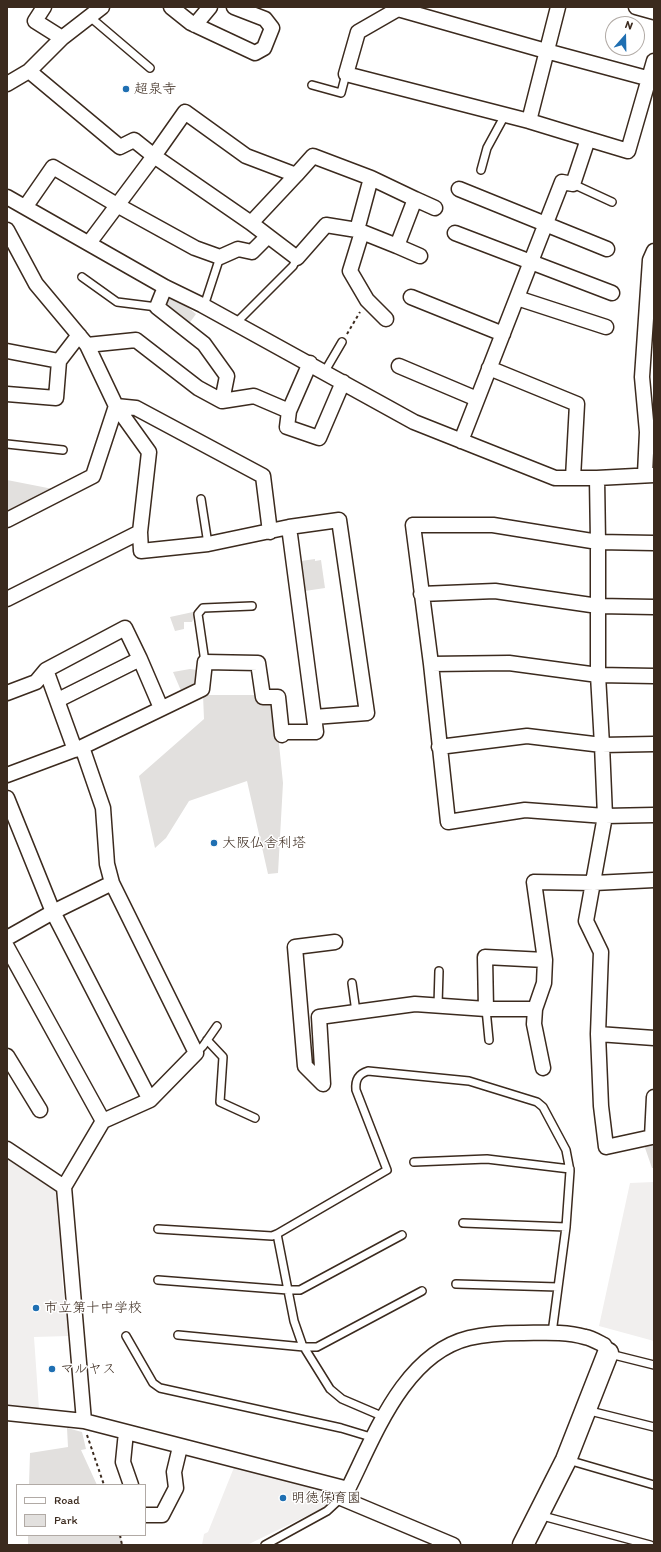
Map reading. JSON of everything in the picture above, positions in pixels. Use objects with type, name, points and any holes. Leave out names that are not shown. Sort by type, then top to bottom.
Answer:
[{"type":"street","points":[[44,7],[35,21],[62,38]]},
{"type":"street","points":[[7,84],[29,71],[62,38],[102,7]]},
{"type":"street","points":[[171,7],[195,25],[255,53],[264,48],[272,28],[264,19],[234,7]]},
{"type":"street","points":[[195,25],[210,7]]},
{"type":"street","points":[[529,121],[558,7]]},
{"type":"street","points":[[636,7],[654,12]]},
{"type":"street","points":[[652,79],[546,51],[398,8],[358,32],[346,74],[529,121],[628,151],[652,79],[654,61]]},
{"type":"street","points":[[29,71],[120,147],[134,140],[154,156],[251,223],[297,258],[326,225],[359,231],[420,256]]},
{"type":"street","points":[[89,243],[185,112],[246,156],[296,175]]},
{"type":"street","points":[[461,440],[562,182],[573,184],[588,139]]},
{"type":"street","points":[[251,223],[313,156],[371,178],[435,208]]},
{"type":"street","points":[[26,206],[53,167],[117,205],[195,248],[220,257],[238,249],[252,252],[268,236]]},
{"type":"street","points":[[371,178],[350,271],[367,300],[386,319]]},
{"type":"street","points":[[459,189],[607,249]]},
{"type":"street","points":[[7,197],[26,206],[166,287],[325,371],[414,422],[555,478],[597,478],[650,474],[642,377],[653,257]]},
{"type":"street","points":[[397,246],[415,199]]},
{"type":"street","points":[[7,230],[36,284],[83,340],[116,406],[149,452],[140,532],[141,552],[208,544],[289,527],[339,520],[367,713],[314,717]]},
{"type":"street","points":[[456,233],[612,293]]},
{"type":"street","points":[[166,287],[157,307],[204,344],[227,376],[222,401]]},
{"type":"street","points":[[411,297],[503,334]]},
{"type":"street","points":[[517,298],[606,327]]},
{"type":"street","points":[[7,394],[56,398],[59,361],[83,340],[136,340],[198,388],[222,401],[254,396],[289,410]]},
{"type":"street","points":[[7,350],[59,361]]},
{"type":"street","points":[[310,363],[289,410],[287,427],[319,438],[343,382]]},
{"type":"street","points":[[399,366],[478,399]]},
{"type":"street","points":[[489,368],[577,404],[573,478]]},
{"type":"street","points":[[7,520],[93,476],[116,406]]},
{"type":"street","points":[[116,406],[136,408],[263,476],[270,532]]},
{"type":"street","points":[[597,478],[598,675],[605,816],[586,921],[601,952],[598,1034],[601,1106],[606,1148],[652,1137],[654,1097]]},
{"type":"street","points":[[654,543],[598,542],[492,525],[413,525],[431,664],[448,822],[525,810],[605,816],[654,815]]},
{"type":"street","points":[[7,775],[79,748],[202,689],[205,662],[258,663],[263,698],[278,697],[286,733],[316,732],[289,527]]},
{"type":"street","points":[[7,599],[140,532]]},
{"type":"street","points":[[421,594],[495,591],[598,606],[654,607]]},
{"type":"street","points":[[7,693],[36,682],[46,670],[125,628],[140,659],[160,708]]},
{"type":"street","points":[[58,700],[140,659]]},
{"type":"street","points":[[431,664],[509,663],[598,675],[654,676]]},
{"type":"street","points":[[46,670],[103,808],[107,864],[112,883],[196,1053],[150,1100],[103,1121],[64,1187],[83,1421]]},
{"type":"street","points":[[439,747],[527,736],[602,744],[654,744]]},
{"type":"street","points":[[7,798],[53,912],[150,1100]]},
{"type":"street","points":[[543,1068],[534,1024],[535,1009],[544,983],[545,960],[534,882],[594,883],[654,880]]},
{"type":"street","points":[[7,938],[53,912],[112,883]]},
{"type":"street","points":[[335,942],[295,947],[305,1066],[323,1084],[319,1017],[415,1004],[486,1009],[535,1009]]},
{"type":"street","points":[[7,947],[103,1121]]},
{"type":"street","points":[[486,1009],[485,957],[545,960]]},
{"type":"street","points":[[598,1034],[654,1038]]},
{"type":"street","points":[[7,1058],[40,1110]]},
{"type":"street","points":[[7,1149],[64,1187]]},
{"type":"street","points":[[345,1494],[384,1418],[405,1383],[433,1356],[451,1344],[470,1338],[498,1334],[552,1333],[585,1337],[604,1345],[608,1354],[566,1460],[524,1545]]},
{"type":"street","points":[[7,1413],[83,1421],[345,1494],[453,1545]]},
{"type":"street","points":[[126,1432],[124,1462],[131,1484]]},
{"type":"street","points":[[146,1515],[162,1516],[176,1488],[174,1472],[180,1447]]},
{"type":"lane","points":[[90,17],[150,68]]},
{"type":"lane","points":[[312,85],[341,92],[346,74]]},
{"type":"lane","points":[[481,170],[487,148],[505,115]]},
{"type":"lane","points":[[573,184],[612,202]]},
{"type":"lane","points":[[204,306],[220,257]]},
{"type":"lane","points":[[236,324],[293,266],[297,258]]},
{"type":"lane","points":[[82,277],[117,302],[157,307]]},
{"type":"lane","points":[[325,371],[342,342]]},
{"type":"lane","points":[[7,444],[64,450]]},
{"type":"lane","points":[[202,499],[208,544]]},
{"type":"lane","points":[[205,662],[198,614],[203,608],[252,606]]},
{"type":"lane","points":[[438,1005],[439,971]]},
{"type":"lane","points":[[352,983],[356,1012]]},
{"type":"lane","points":[[486,1009],[489,1040]]},
{"type":"lane","points":[[196,1053],[217,1026]]},
{"type":"lane","points":[[207,1040],[223,1057],[220,1102],[255,1118]]},
{"type":"lane","points":[[158,1229],[272,1236],[277,1234],[387,1170],[356,1090],[355,1083],[362,1073],[368,1071],[469,1081],[537,1102],[543,1107],[566,1150],[570,1169],[566,1227],[552,1333]]},
{"type":"lane","points":[[414,1162],[487,1159],[570,1169]]},
{"type":"lane","points":[[463,1223],[566,1227]]},
{"type":"lane","points":[[277,1234],[294,1321],[304,1348],[330,1389],[342,1399],[384,1418]]},
{"type":"lane","points":[[158,1280],[300,1290],[402,1235]]},
{"type":"lane","points":[[456,1284],[558,1287]]},
{"type":"lane","points":[[178,1335],[304,1348],[317,1347],[422,1291]]},
{"type":"lane","points":[[126,1336],[153,1383],[160,1388],[341,1428],[374,1438]]},
{"type":"lane","points":[[608,1354],[654,1366]]},
{"type":"lane","points":[[586,1410],[654,1427]]},
{"type":"lane","points":[[566,1460],[654,1485]]},
{"type":"lane","points":[[265,1545],[327,1511],[345,1494]]},
{"type":"lane","points":[[539,1515],[650,1545]]},
{"type":"path","points":[[342,342],[367,300]]},
{"type":"path","points":[[83,1421],[104,1484]]},
{"type":"shaded area","name":"市立第十中学校","points":[[7,1155],[60,1188],[62,1280],[69,1336],[34,1337],[39,1409],[7,1406]]},
{"type":"shaded area","points":[[654,1182],[654,1341],[599,1326],[630,1183]]},
{"type":"shaded area","points":[[235,1465],[320,1488],[324,1492],[327,1499],[325,1507],[247,1545],[202,1545],[204,1534],[208,1532]]},
{"type":"green space","points":[[174,296],[196,314],[188,325],[163,306],[167,297]]},
{"type":"green space","points":[[7,480],[58,490],[7,516]]},
{"type":"green space","points":[[315,559],[315,561],[321,560],[325,588],[305,591],[301,561]]},
{"type":"green space","points":[[193,612],[194,617],[192,622],[184,622],[184,629],[175,631],[170,617]]},
{"type":"green space","points":[[190,669],[197,670],[201,675],[199,685],[182,693],[173,672]]},
{"type":"green space","points":[[203,695],[274,695],[283,783],[278,873],[268,874],[247,781],[189,801],[166,838],[155,848],[139,776],[204,719]]},
{"type":"green space","points":[[654,1140],[654,1168],[652,1168],[643,1142]]},
{"type":"green space","points":[[67,1428],[82,1432],[86,1449],[81,1450],[97,1484],[29,1484],[30,1453],[68,1447]]},
{"type":"green space","points":[[28,1536],[120,1536],[123,1545],[28,1545]]},
{"type":"place","name":"超泉寺","points":[[126,89]]},
{"type":"place","name":"大阪仏舎利塔","points":[[214,843]]},
{"type":"place","name":"市立第十中学校","points":[[36,1308]]},
{"type":"place","name":"マルヤス","points":[[52,1369]]},
{"type":"place","name":"明徳保育園","points":[[283,1498]]}]
